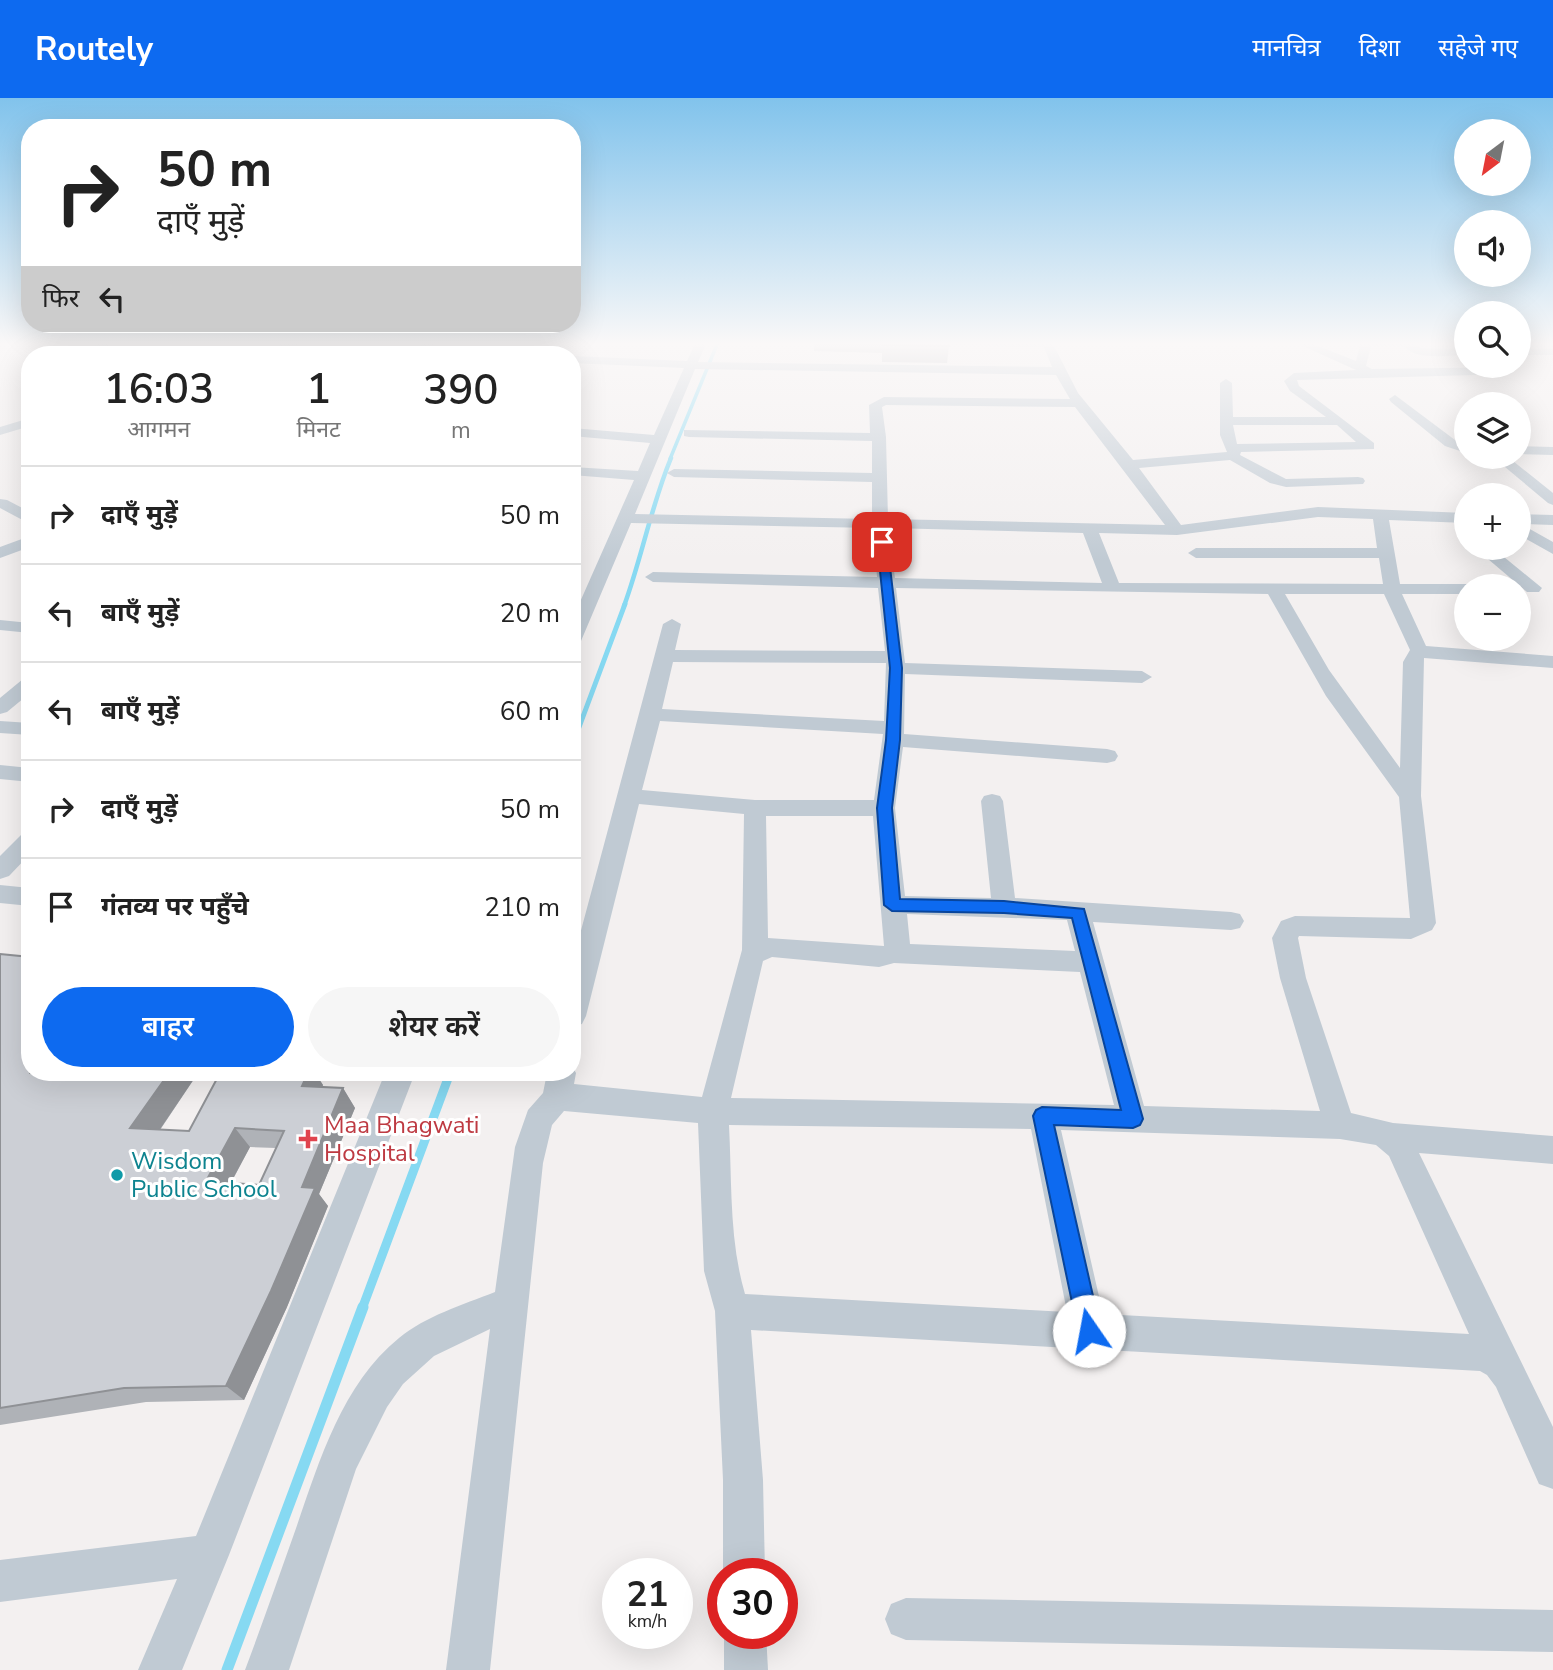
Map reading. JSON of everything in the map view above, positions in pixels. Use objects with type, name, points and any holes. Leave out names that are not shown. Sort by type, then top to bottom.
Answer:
[{"type":"street","points":[[581,622],[631,518],[643,476],[673,415]]},
{"type":"street","points":[[876,415],[877,437],[880,439],[880,523],[894,663],[892,734],[884,808],[897,945],[894,953]]},
{"type":"street","points":[[1087,415],[1226,588]]},
{"type":"street","points":[[1227,415],[1232,452],[1275,480],[1291,484],[1358,481]]},
{"type":"street","points":[[1129,465],[1232,452],[1369,446],[1332,415]]},
{"type":"street","points":[[1415,415],[1454,444]]},
{"type":"street","points":[[1227,421],[1340,421]]},
{"type":"street","points":[[0,431],[21,425]]},
{"type":"street","points":[[581,433],[659,440]]},
{"type":"street","points":[[689,433],[877,437]]},
{"type":"street","points":[[1531,450],[1553,451]]},
{"type":"street","points":[[1515,469],[1553,500]]},
{"type":"street","points":[[581,472],[643,476]]},
{"type":"street","points":[[674,473],[880,478]]},
{"type":"street","points":[[1291,484],[1336,512]]},
{"type":"street","points":[[1,504],[20,497]]},
{"type":"street","points":[[1,504],[21,514]]},
{"type":"street","points":[[631,518],[1177,530],[1305,513],[1454,518]]},
{"type":"street","points":[[1380,514],[1399,611],[1420,652]]},
{"type":"street","points":[[1446,518],[1454,524]]},
{"type":"street","points":[[1531,519],[1553,520]]},
{"type":"street","points":[[1088,526],[1113,588]]},
{"type":"street","points":[[1531,535],[1553,549]]},
{"type":"street","points":[[0,553],[21,545]]},
{"type":"street","points":[[1196,553],[1387,553]]},
{"type":"street","points":[[1496,560],[1510,574]]},
{"type":"street","points":[[653,577],[1113,588],[1454,589]]},
{"type":"street","points":[[1531,589],[1553,587]]},
{"type":"street","points":[[1274,589],[1315,666],[1355,726],[1410,796]]},
{"type":"street","points":[[581,981],[672,624]]},
{"type":"street","points":[[0,625],[21,627]]},
{"type":"street","points":[[1420,652],[1553,662]]},
{"type":"street","points":[[1340,1125],[1293,978],[1285,938],[1290,928],[1295,926],[1411,929],[1423,923],[1410,796],[1413,662],[1420,652]]},
{"type":"street","points":[[663,656],[894,663],[1142,677]]},
{"type":"street","points":[[0,708],[21,690]]},
{"type":"street","points":[[651,714],[892,734],[1107,756]]},
{"type":"street","points":[[0,727],[21,728]]},
{"type":"street","points":[[0,772],[21,774]]},
{"type":"street","points":[[629,796],[755,808],[884,808]]},
{"type":"street","points":[[992,801],[1004,907]]},
{"type":"street","points":[[744,1558],[743,1480],[732,1311],[721,1271],[713,1111],[755,950],[755,808]]},
{"type":"street","points":[[0,870],[21,849]]},
{"type":"street","points":[[0,894],[21,896]]},
{"type":"street","points":[[892,905],[1004,907],[1231,921]]},
{"type":"street","points":[[1078,913],[1133,1119]]},
{"type":"street","points":[[755,950],[772,947],[879,957],[894,953],[1091,962]]},
{"type":"street","points":[[160,1670],[209,1555],[397,1081]]},
{"type":"street","points":[[468,1670],[532,1136],[558,1086],[573,1097],[713,1111],[1042,1116],[1340,1125],[1391,1137],[1553,1150]]},
{"type":"street","points":[[1042,1116],[1089,1331]]},
{"type":"street","points":[[1391,1137],[1400,1146],[1553,1470]]},
{"type":"street","points":[[267,1670],[332,1482],[360,1416],[373,1394],[389,1371],[412,1350],[437,1334],[510,1303]]},
{"type":"street","points":[[732,1311],[1469,1350],[1485,1353],[1500,1362]]},
{"type":"street","points":[[0,1581],[209,1555]]},
{"type":"street","points":[[906,1619],[1553,1631]]},
{"type":"street","points":[[745,1649],[746,1670]]},
{"type":"building","name":"Wisdom Public School","points":[[0,954],[21,956],[21,1081],[163,1081],[130,1128],[189,1131],[216,1081],[304,1081],[302,1086],[343,1088],[302,1187],[315,1188],[226,1386],[124,1388],[0,1408]],"holes":[[[235,1128],[284,1131],[259,1185],[206,1181]]]},
{"type":"waterway","points":[[670,459],[688,415]]},
{"type":"waterway","points":[[624,606],[671,458]]},
{"type":"waterway","points":[[581,722],[625,604]]},
{"type":"waterway","points":[[362,1309],[447,1081]]},
{"type":"waterway","points":[[227,1670],[363,1307]]},
{"type":"place","name":"Maa Bhagwati Hospital","points":[[308,1139]]},
{"type":"place","name":"Wisdom Public School","points":[[117,1175]]},
{"type":"route","points":[[882,542],[896,668],[893,740],[884,808],[892,905],[1004,907],[1078,913],[1133,1119],[1042,1116],[1089,1331]]}]
